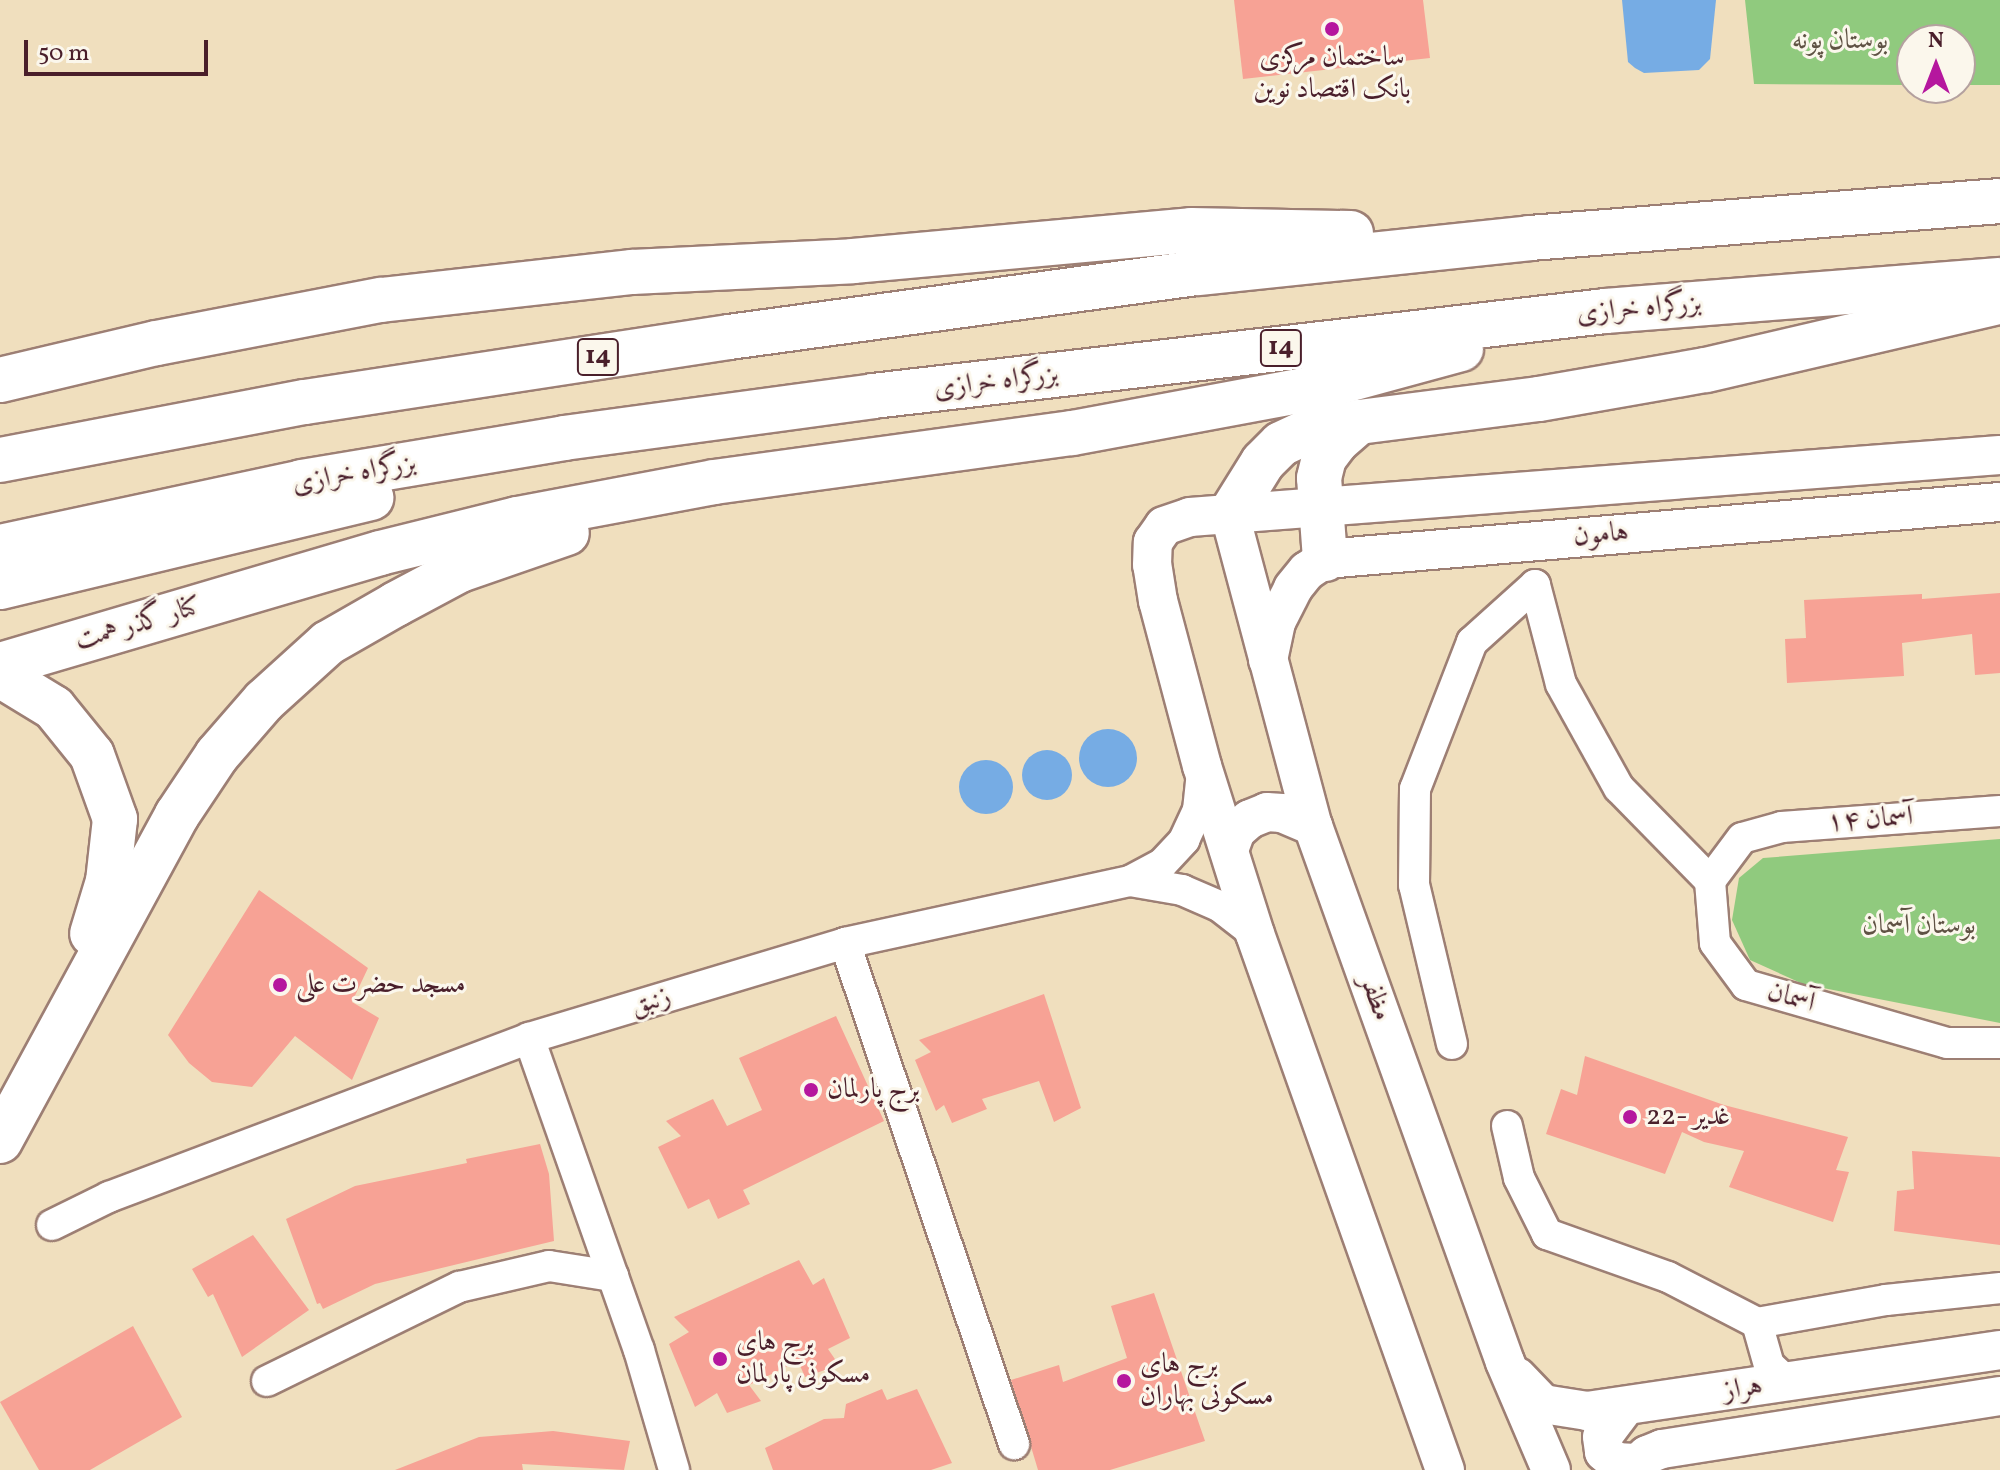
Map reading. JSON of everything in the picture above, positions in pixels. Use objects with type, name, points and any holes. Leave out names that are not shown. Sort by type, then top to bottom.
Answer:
[{"type":"highway","name":"14","points":[[0,460],[305,402],[729,337],[1199,273],[1530,238],[2000,201]]},
{"type":"highway","points":[[0,380],[157,343],[381,300],[632,272],[853,261],[1191,230],[1530,238]]},
{"type":"highway","name":"بزرگراه خرازی","points":[[0,547],[302,482],[564,438],[889,394],[1605,311],[2000,280]]},
{"type":"highway","points":[[1230,515],[1263,462],[1281,444],[1305,433],[1359,422],[1539,399],[1706,370],[2000,302]]},
{"type":"highway","points":[[0,1141],[177,815],[217,755],[264,701],[328,643],[460,570],[640,512],[829,466],[1072,433],[1325,386],[1605,311]]},
{"type":"highway","points":[[1325,559],[1319,478],[1324,458],[1337,441],[1359,422]]},
{"type":"highway","points":[[0,587],[381,496],[564,438]]},
{"type":"highway","name":"کنار گذر همت","points":[[0,665],[380,553],[517,519],[622,498],[829,466]]},
{"type":"highway","points":[[0,675],[54,708],[92,755],[115,819],[108,881],[88,948],[36,1044],[0,1096]]},
{"type":"street","name":"هامون","points":[[1202,766],[1158,601],[1152,565],[1153,542],[1164,526],[1190,517],[2000,455]]},
{"type":"street","name":"هامون","points":[[1325,559],[2000,502]]},
{"type":"street","name":"مظفر","points":[[1230,515],[1267,663],[1313,826],[1505,1362],[1551,1470]]},
{"type":"street","points":[[1267,663],[1276,622],[1293,588],[1307,571],[1325,559]]},
{"type":"street","points":[[1452,1044],[1414,885],[1415,789],[1472,642],[1535,585],[1561,684],[1619,788],[1710,881]]},
{"type":"street","points":[[1202,766],[1255,934],[1445,1470]]},
{"type":"street","name":"زنبق","points":[[52,1225],[109,1197],[529,1038],[845,943],[1130,881],[1162,864],[1184,840],[1198,810],[1202,766]]},
{"type":"street","name":"آسمان ۱۴","points":[[1710,881],[1742,838],[1782,827],[2000,811]]},
{"type":"street","points":[[1229,850],[1236,831],[1250,819],[1267,812],[1282,813],[1313,826]]},
{"type":"street","points":[[1130,881],[1182,890],[1207,900],[1255,934]]},
{"type":"street","name":"آسمان","points":[[1710,881],[1715,943],[1746,985],[1947,1043],[2000,1043]]},
{"type":"street","points":[[845,943],[1014,1444]]},
{"type":"street","points":[[529,1038],[613,1276],[674,1470]]},
{"type":"street","points":[[1507,1126],[1519,1178],[1547,1234],[1668,1277],[1757,1323],[1886,1300],[2000,1288]]},
{"type":"street","points":[[267,1381],[459,1287],[549,1266],[613,1276]]},
{"type":"street","points":[[1757,1323],[1769,1365],[1787,1382]]},
{"type":"street","points":[[1743,1389],[1757,1323]]},
{"type":"street","name":"هراز","points":[[1505,1362],[1528,1392],[1543,1404],[1587,1411],[1624,1408],[2000,1350]]},
{"type":"street","name":"هراز","points":[[1632,1467],[1662,1449],[2000,1396]]},
{"type":"street","points":[[1624,1408],[1602,1437],[1604,1452],[1616,1462],[1632,1467]]},
{"type":"green space","name":"بوستان پونه","points":[[1745,0],[2000,0],[2000,85],[1976,85],[1976,24],[1896,24],[1896,85],[1754,84]]},
{"type":"green space","name":"بوستان آسمان","points":[[2000,839],[2000,1023],[1803,984],[1750,960],[1732,920],[1739,878],[1763,858]]},
{"type":"water","points":[[1622,0],[1716,0],[1710,59],[1699,70],[1644,73],[1635,68],[1628,62]]},
{"type":"water","points":[[1108,729],[1129,737],[1137,758],[1129,779],[1108,787],[1087,779],[1079,758],[1087,737]]},
{"type":"water","points":[[1047,750],[1065,757],[1072,775],[1065,793],[1047,800],[1029,793],[1022,775],[1029,757]]},
{"type":"water","points":[[986,760],[1005,768],[1013,787],[1005,806],[986,814],[967,806],[959,787],[967,768]]},
{"type":"building","name":"ساختمان مرکزی بانک اقتصاد نوین","points":[[1234,0],[1423,0],[1430,58],[1243,79]]},
{"type":"building","points":[[2000,593],[2000,673],[1975,675],[1972,634],[1902,643],[1904,676],[1787,683],[1785,639],[1806,638],[1804,600],[1922,594],[1922,599]]},
{"type":"building","name":"مسجد حضرت علی","points":[[259,890],[368,968],[352,1002],[379,1018],[352,1080],[295,1036],[252,1087],[212,1082],[189,1063],[168,1035]]},
{"type":"building","points":[[1044,994],[1081,1108],[1054,1122],[1039,1081],[982,1099],[987,1109],[952,1123],[944,1105],[936,1111],[915,1060],[931,1052],[919,1040]]},
{"type":"building","points":[[836,1016],[884,1121],[743,1190],[750,1204],[718,1219],[709,1199],[688,1209],[658,1147],[681,1136],[666,1121],[713,1099],[727,1126],[762,1110],[739,1058]]},
{"type":"building","points":[[1585,1056],[1724,1105],[1848,1137],[1836,1170],[1849,1172],[1833,1222],[1729,1187],[1744,1151],[1704,1142],[1682,1132],[1665,1174],[1546,1134],[1561,1089],[1577,1095]]},
{"type":"building","points":[[540,1144],[549,1174],[554,1241],[375,1284],[323,1309],[320,1303],[317,1304],[286,1219],[355,1186]]},
{"type":"building","points":[[1912,1151],[2000,1157],[2000,1245],[1894,1231],[1897,1191],[1914,1189]]},
{"type":"building","points":[[253,1235],[309,1310],[242,1357],[213,1294],[208,1297],[192,1269]]},
{"type":"building","points":[[799,1260],[813,1285],[824,1278],[850,1338],[828,1349],[839,1365],[805,1377],[798,1361],[749,1385],[761,1401],[727,1413],[717,1393],[695,1407],[669,1344],[689,1332],[674,1317]]},
{"type":"building","name":"برج های مسکونی بهاران","points":[[1154,1293],[1205,1441],[1110,1470],[1038,1470],[1011,1380],[1059,1365],[1063,1382],[1127,1358],[1111,1306]]},
{"type":"building","points":[[133,1326],[182,1417],[90,1470],[39,1470],[0,1402]]},
{"type":"building","points":[[882,1389],[887,1400],[917,1389],[952,1463],[931,1470],[773,1470],[765,1448],[824,1419],[844,1418],[846,1404]]},
{"type":"building","points":[[553,1431],[630,1441],[624,1470],[522,1464],[523,1470],[395,1470],[479,1437]]},
{"type":"place","name":"ساختمان مرکزی بانک اقتصاد نوین","points":[[1332,29]]},
{"type":"place","name":"مسجد حضرت علی","points":[[280,985]]},
{"type":"place","name":"برج پارلمان","points":[[811,1090]]},
{"type":"place","name":"22- غدیر","points":[[1630,1117]]},
{"type":"place","name":"برج های مسکونی پارلمان","points":[[720,1359]]},
{"type":"place","name":"برج های مسکونی بهاران","points":[[1124,1381]]}]
